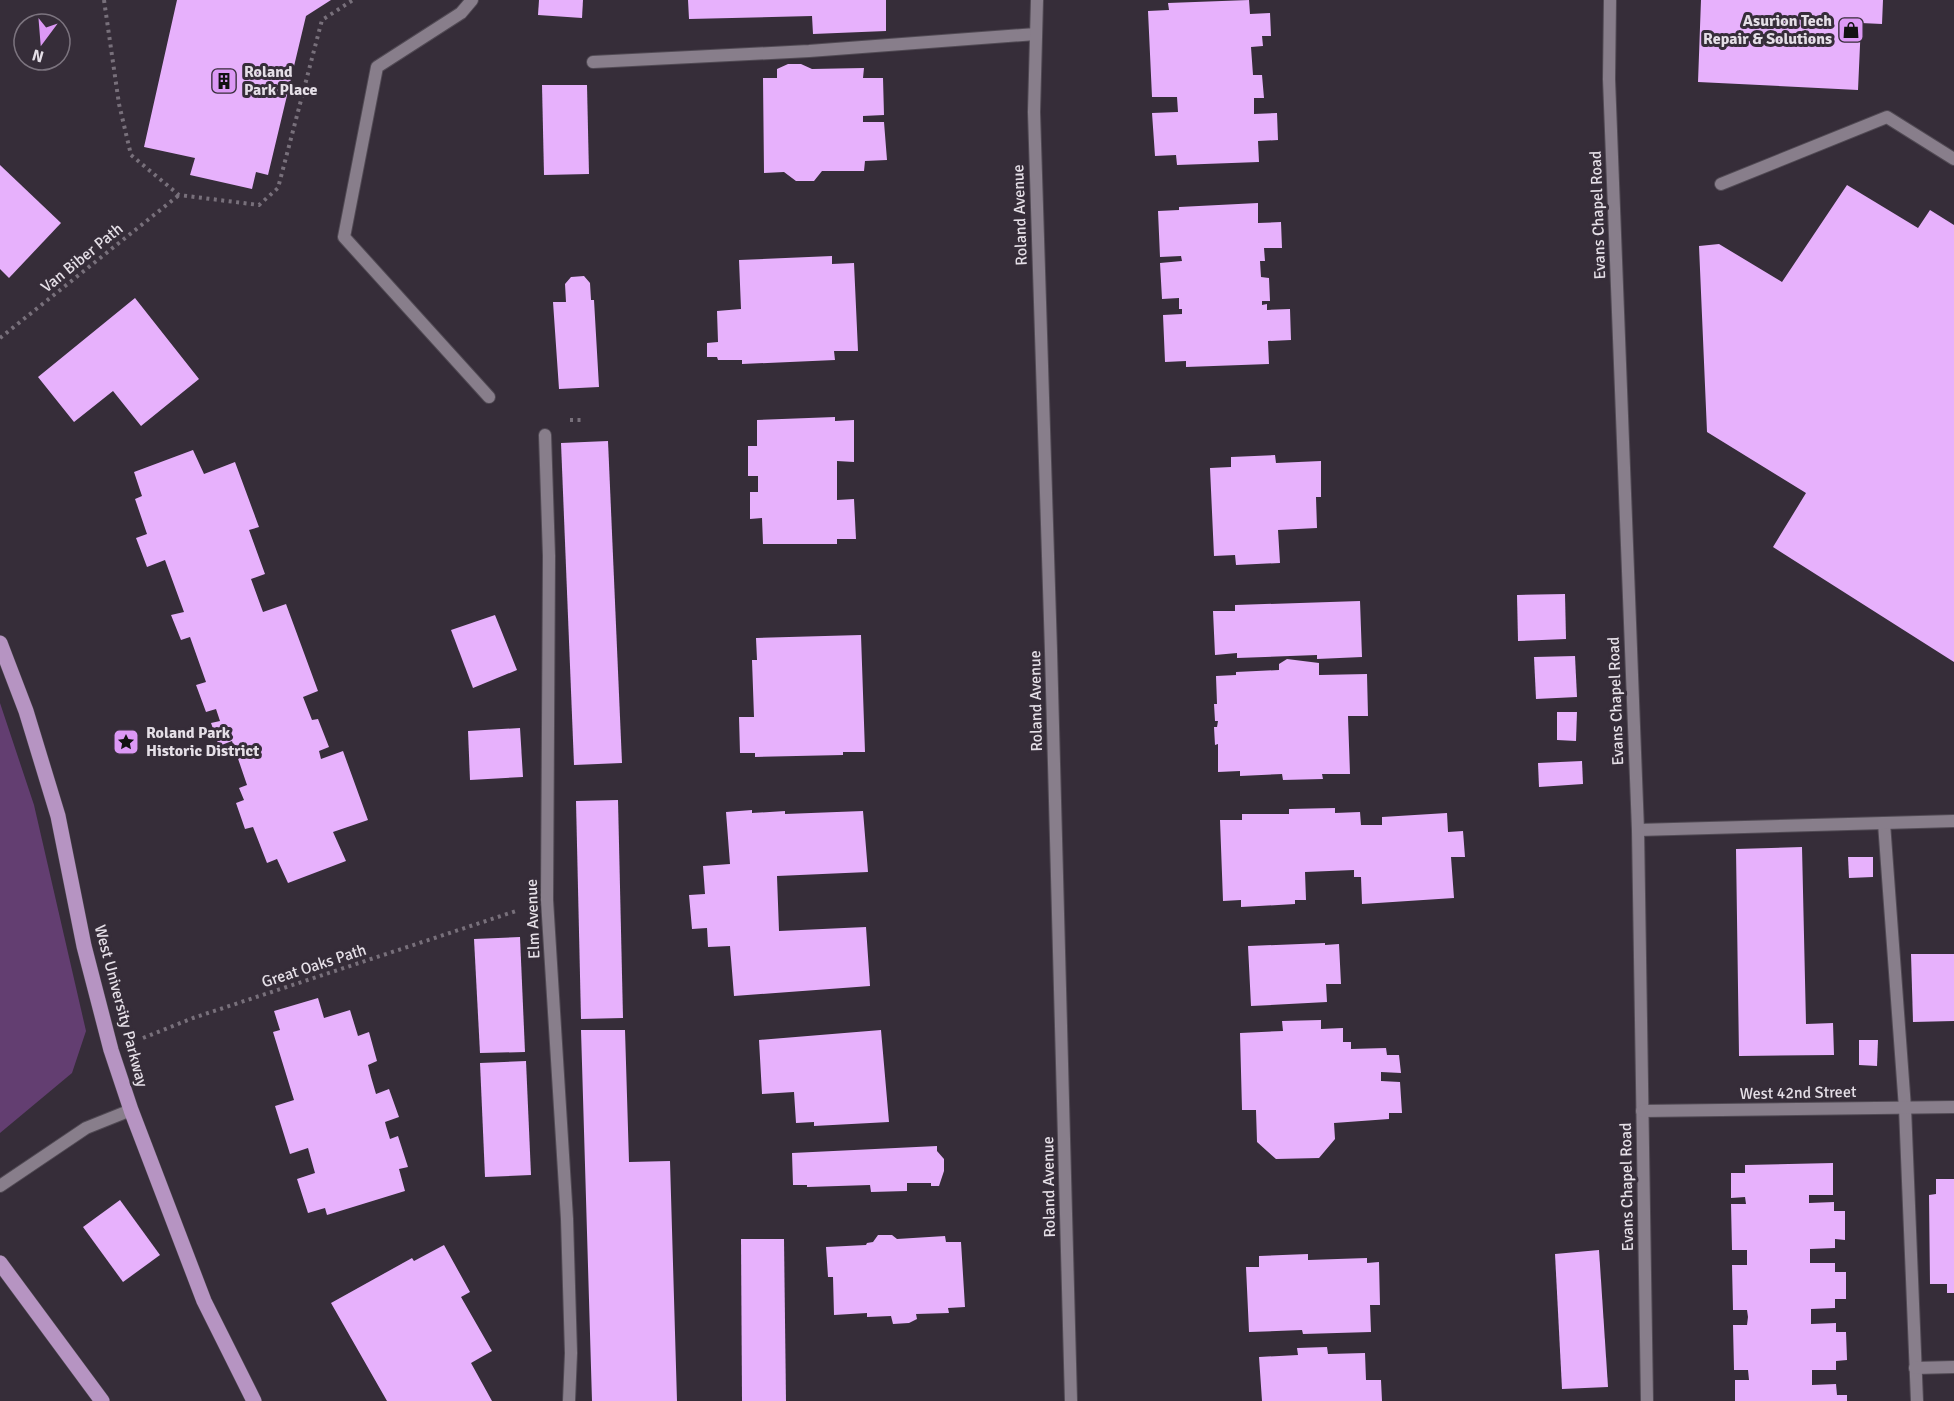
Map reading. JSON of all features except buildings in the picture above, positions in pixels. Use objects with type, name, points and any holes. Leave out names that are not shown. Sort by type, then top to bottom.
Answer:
[{"type":"main road","name":"West University Parkway","points":[[0,643],[26,711],[58,816],[84,946],[111,1050],[131,1110],[204,1301],[254,1401]]},
{"type":"main road","points":[[0,1263],[102,1401]]},
{"type":"street","points":[[472,0],[460,13],[377,67],[344,237],[489,397]]},
{"type":"street","name":"Roland Avenue","points":[[1036,0],[1034,112],[1052,651],[1071,1401]]},
{"type":"street","name":"Evans Chapel Road","points":[[1610,0],[1609,79],[1638,830],[1647,1401]]},
{"type":"street","points":[[593,62],[809,51],[1036,34]]},
{"type":"street","points":[[1721,184],[1887,117],[1954,159]]},
{"type":"street","name":"Elm Avenue","points":[[545,435],[549,556],[547,900],[567,1219],[571,1353],[569,1401]]},
{"type":"street","points":[[1638,830],[1954,821]]},
{"type":"street","points":[[1884,823],[1905,1108],[1917,1401]]},
{"type":"street","name":"West 42nd Street","points":[[1642,1112],[1954,1107]]},
{"type":"street","points":[[0,1186],[86,1128],[131,1110]]},
{"type":"street","points":[[1915,1368],[1954,1367]]},
{"type":"path","points":[[104,0],[119,104],[131,155],[179,195],[259,205],[278,188],[322,20],[353,0]]},
{"type":"path","name":"Van Biber Path","points":[[0,338],[179,195]]},
{"type":"path","name":"Great Oaks Path","points":[[111,1050],[193,1018],[526,908]]},
{"type":"shaded area","points":[[0,703],[34,805],[86,1031],[72,1073],[0,1133]]},
{"type":"place","name":"Asurion Tech Repair & Solutions","points":[[1851,30]]},
{"type":"place","name":"Roland Park Place","points":[[224,81]]},
{"type":"place","name":"Roland Park Historic District","points":[[126,742]]}]
